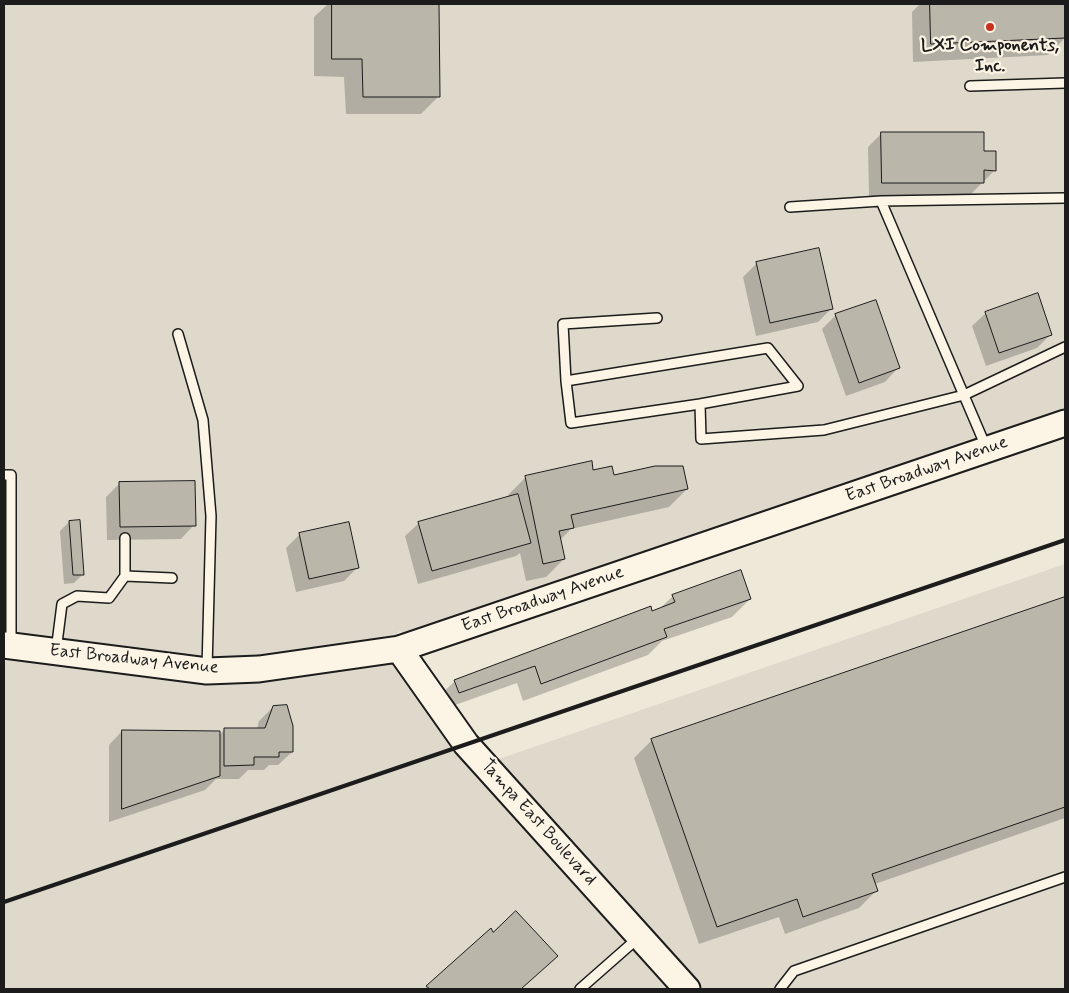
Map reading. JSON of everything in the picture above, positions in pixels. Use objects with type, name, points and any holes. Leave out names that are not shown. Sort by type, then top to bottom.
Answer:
[{"type":"main road","name":"East Broadway Avenue","points":[[7,646],[207,671],[259,668],[399,648],[1065,423]]},
{"type":"main road","name":"Tampa East Boulevard","points":[[399,648],[466,744],[687,989]]},
{"type":"lane","points":[[970,86],[1065,83]]},
{"type":"lane","points":[[790,208],[881,201],[1065,198]]},
{"type":"lane","points":[[881,201],[987,450]]},
{"type":"lane","points":[[566,381],[768,348],[798,386],[700,404],[571,423],[566,381],[563,324],[657,318]]},
{"type":"lane","points":[[178,334],[203,420],[211,516],[207,671]]},
{"type":"lane","points":[[700,404],[701,439],[824,430],[964,395],[1065,347]]},
{"type":"lane","points":[[4,475],[11,475],[7,646]]},
{"type":"lane","points":[[56,652],[62,604],[77,596],[109,598],[125,576],[125,538]]},
{"type":"lane","points":[[125,576],[172,578]]},
{"type":"lane","points":[[780,989],[794,970],[1065,877]]},
{"type":"lane","points":[[580,989],[591,985],[641,936]]},
{"type":"shaded area","points":[[4,4],[1065,4],[1065,410],[403,634],[400,631],[394,636],[258,656],[207,659],[4,632]]},
{"type":"shaded area","points":[[1065,564],[1065,989],[703,989],[496,760]]},
{"type":"shaded area","points":[[4,658],[207,684],[261,681],[395,663],[672,989],[4,989]]},
{"type":"building","points":[[332,4],[439,4],[440,97],[363,97],[362,59],[332,59]]},
{"type":"building","points":[[930,4],[1065,4],[1065,38],[931,44]]},
{"type":"building","points":[[881,132],[984,132],[984,151],[996,151],[996,171],[984,170],[984,183],[882,183]]},
{"type":"building","points":[[819,248],[833,309],[770,323],[756,262]]},
{"type":"building","points":[[1038,293],[1052,335],[999,353],[985,312]]},
{"type":"building","points":[[876,300],[900,368],[859,383],[835,314]]},
{"type":"building","points":[[592,461],[593,470],[612,466],[614,475],[655,466],[683,466],[688,489],[571,515],[574,528],[559,531],[565,559],[543,564],[525,476]]},
{"type":"building","points":[[195,481],[196,526],[120,527],[119,482]]},
{"type":"building","points":[[518,494],[531,543],[432,571],[418,522]]},
{"type":"building","points":[[80,520],[84,575],[73,575],[69,521]]},
{"type":"building","points":[[349,522],[359,568],[309,579],[299,533]]},
{"type":"building","points":[[741,570],[751,599],[664,629],[667,637],[541,684],[535,666],[459,693],[454,680],[651,606],[652,611],[675,602],[672,595]]},
{"type":"building","points":[[1065,597],[1065,807],[872,874],[878,891],[803,917],[797,899],[717,927],[651,739]]},
{"type":"building","points":[[287,705],[293,726],[293,752],[279,752],[279,757],[254,757],[254,765],[224,766],[224,728],[265,728],[273,706]]},
{"type":"building","points":[[122,730],[220,731],[220,776],[122,809]]},
{"type":"building","points":[[516,911],[558,956],[521,989],[430,989],[426,986],[491,928],[493,932]]},
{"type":"railway","points":[[4,902],[1065,540]]},
{"type":"place","name":"LXI Components, Inc.","points":[[990,27]]}]
